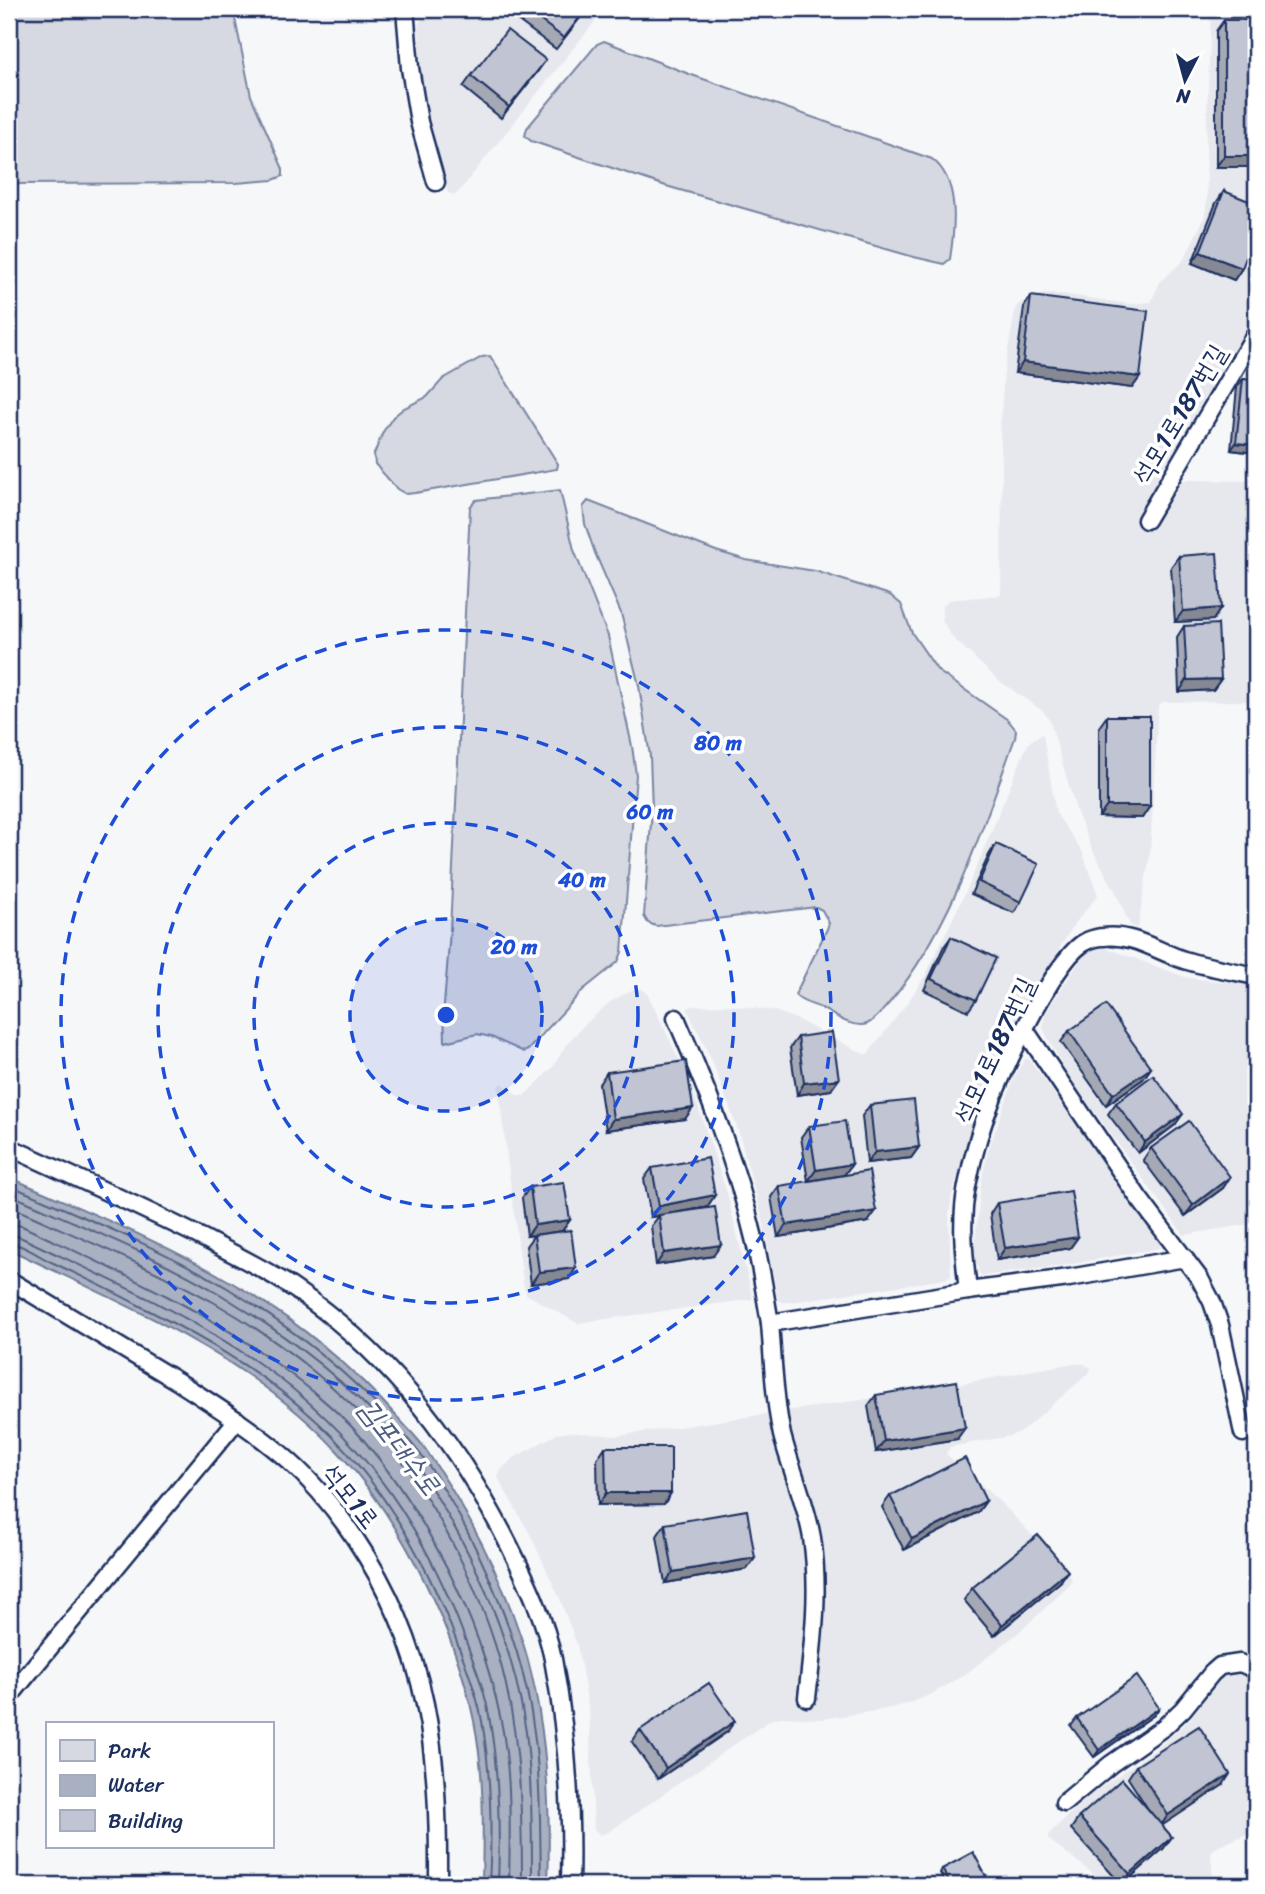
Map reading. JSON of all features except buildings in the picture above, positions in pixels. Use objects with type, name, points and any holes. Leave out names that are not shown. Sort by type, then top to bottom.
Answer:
[{"type":"lane","points":[[405,9],[410,68],[419,122],[436,182]]},
{"type":"lane","name":"석모1로187번길","points":[[1146,520],[1256,333]]},
{"type":"lane","name":"석모1로187번길","points":[[968,1292],[962,1223],[979,1137],[995,1094],[1025,1030],[1072,954],[1086,941],[1119,936],[1181,959],[1256,976]]},
{"type":"lane","points":[[676,1018],[712,1100],[755,1238],[769,1323],[782,1436],[808,1516],[814,1564],[816,1614],[807,1698]]},
{"type":"lane","points":[[1025,1030],[1138,1197],[1200,1279],[1220,1325],[1243,1433]]},
{"type":"lane","points":[[9,1147],[170,1222],[259,1267],[294,1289],[342,1325],[411,1394],[435,1424],[495,1517],[538,1608],[552,1657],[565,1744],[571,1839],[570,1885]]},
{"type":"lane","points":[[769,1323],[1058,1280],[1185,1258]]},
{"type":"lane","name":"석모1로","points":[[9,1280],[237,1420],[289,1460],[317,1488],[374,1567],[402,1623],[418,1671],[433,1742],[438,1800],[438,1885]]},
{"type":"lane","points":[[9,1697],[237,1420]]},
{"type":"lane","points":[[1064,1803],[1111,1764],[1164,1727],[1220,1666],[1240,1663],[1256,1670]]},
{"type":"shaded area","points":[[433,9],[605,9],[456,195],[448,193],[423,97],[418,24]]},
{"type":"shaded area","points":[[1211,9],[1256,9],[1256,317],[1163,468],[1182,480],[1256,481],[1256,613],[1253,621],[1250,695],[1249,701],[1162,702],[1158,707],[1150,854],[1138,928],[1130,925],[1091,847],[1076,810],[1050,721],[1043,711],[998,680],[952,637],[942,620],[942,607],[948,600],[1001,595],[1000,429],[1004,372],[1016,306],[1029,298],[1044,294],[1062,294],[1129,304],[1151,302],[1160,282],[1183,261],[1204,218],[1207,201],[1206,141]]},
{"type":"shaded area","points":[[1043,734],[1056,813],[1082,851],[1098,895],[1073,926],[1031,995],[1001,1050],[980,1099],[952,1195],[949,1214],[951,1276],[946,1279],[782,1302],[778,1300],[764,1225],[739,1133],[712,1061],[687,1009],[691,1006],[729,1005],[775,1011],[868,1054],[925,976],[968,887],[1026,748],[1030,741]]},
{"type":"shaded area","points":[[1106,948],[1188,978],[1256,985],[1256,1223],[1184,1235],[1071,1080],[1048,1039],[1043,1028],[1044,1018],[1051,1004],[1084,955],[1095,949]]},
{"type":"shaded area","points":[[634,989],[642,989],[648,995],[690,1082],[727,1193],[753,1299],[577,1323],[526,1294],[498,1086],[502,1083],[517,1095],[524,1096],[553,1067],[566,1045],[584,1025],[610,1002]]},
{"type":"shaded area","points":[[1025,1059],[1029,1059],[1160,1242],[1160,1248],[1061,1266],[982,1276],[979,1273],[974,1251],[981,1183],[988,1151],[1001,1114],[1015,1076]]},
{"type":"shaded area","points":[[1068,1364],[1084,1364],[1091,1368],[1090,1372],[1022,1431],[1010,1436],[950,1447],[946,1454],[997,1499],[1065,1569],[1072,1579],[1068,1587],[1018,1633],[967,1673],[932,1694],[907,1704],[876,1711],[821,1719],[781,1717],[770,1720],[607,1833],[600,1835],[594,1829],[589,1710],[577,1645],[560,1599],[531,1536],[498,1478],[501,1470],[512,1459],[557,1434],[569,1432],[617,1436],[922,1391]]},
{"type":"shaded area","points":[[1236,1672],[1248,1675],[1256,1682],[1256,1830],[1211,1852],[1213,1885],[1108,1885],[1048,1839],[1048,1835],[1087,1797],[1160,1746],[1190,1719],[1216,1683],[1226,1674]]},
{"type":"green space","points":[[9,9],[233,9],[251,96],[283,169],[283,176],[273,180],[236,183],[9,184]]},
{"type":"green space","points":[[604,41],[689,74],[932,159],[941,168],[951,191],[954,219],[950,259],[944,264],[914,257],[666,186],[531,141],[525,136],[527,128],[597,44]]},
{"type":"green space","points":[[490,356],[558,464],[557,469],[415,493],[406,494],[397,489],[375,464],[374,454],[393,417],[404,408],[427,397],[443,379],[482,357]]},
{"type":"green space","points":[[560,490],[574,550],[608,636],[636,775],[622,952],[618,962],[583,990],[528,1050],[524,1052],[491,1037],[477,1034],[445,1042],[444,1005],[450,931],[470,507],[476,500]]},
{"type":"green space","points":[[588,501],[716,551],[746,560],[815,571],[890,595],[901,604],[912,633],[938,671],[1008,720],[1016,730],[977,842],[948,910],[912,973],[882,1011],[867,1024],[850,1023],[795,995],[829,923],[822,910],[816,907],[656,926],[648,923],[644,916],[652,809],[650,756],[639,686],[621,613],[585,524],[583,507]]},
{"type":"water","name":"김포대수로","points":[[9,1177],[148,1239],[252,1295],[298,1326],[340,1360],[380,1398],[423,1446],[455,1495],[481,1543],[504,1592],[523,1643],[537,1702],[546,1763],[548,1885],[482,1885],[480,1761],[466,1687],[440,1615],[423,1579],[385,1511],[363,1481],[308,1422],[248,1375],[161,1323],[9,1249]]}]
